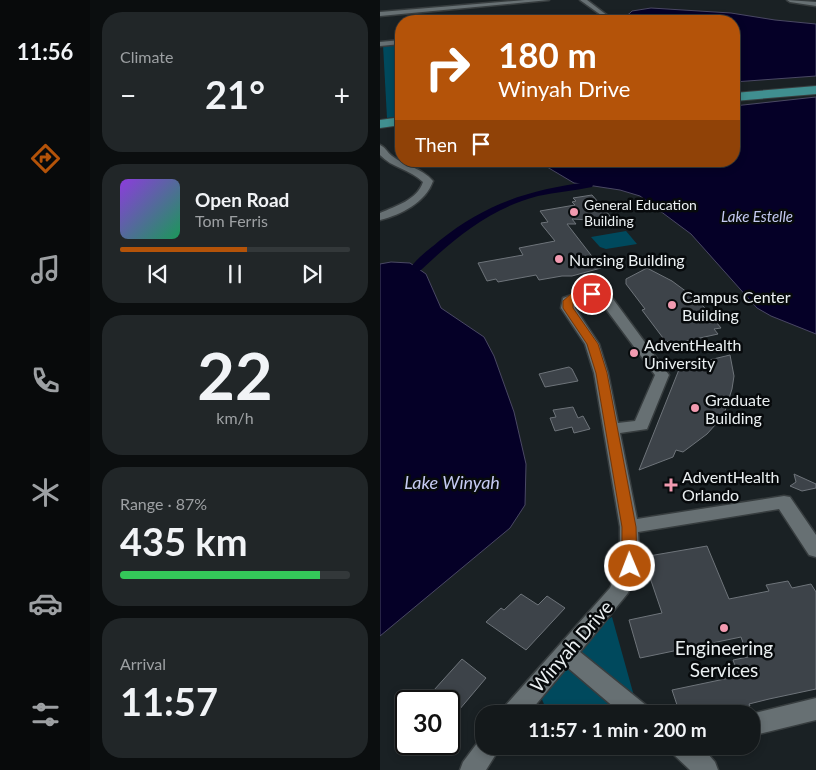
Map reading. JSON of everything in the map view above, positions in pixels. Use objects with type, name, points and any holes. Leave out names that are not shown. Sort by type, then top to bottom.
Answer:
[{"type":"main road","points":[[740,91],[816,85]]},
{"type":"main road","points":[[740,96],[816,90]]},
{"type":"main road","points":[[380,124],[395,123]]},
{"type":"street","points":[[380,14],[546,0]]},
{"type":"street","points":[[582,0],[604,15]]},
{"type":"street","points":[[790,0],[816,4]]},
{"type":"street","points":[[380,44],[395,43]]},
{"type":"street","points":[[380,148],[382,153],[395,162]]},
{"type":"street","points":[[380,216],[418,198],[427,188],[428,182],[423,175],[406,167]]},
{"type":"street","name":"Winyah Drive","points":[[521,705],[618,593],[630,566],[629,527],[601,373],[592,344],[568,308],[568,301],[582,294],[601,297],[608,302],[662,375],[641,425],[612,429]]},
{"type":"street","points":[[629,527],[784,502],[816,550]]},
{"type":"street","points":[[566,653],[628,705]]},
{"type":"street","points":[[760,723],[816,708]]},
{"type":"street","points":[[472,770],[483,755]]},
{"type":"shaded area","points":[[395,44],[395,117],[387,118],[383,45]]},
{"type":"shaded area","points":[[626,231],[637,244],[606,249],[600,247],[591,237]]},
{"type":"shaded area","points":[[612,617],[636,705],[544,705],[541,697],[607,620]]},
{"type":"water","points":[[651,8],[731,13],[816,24],[816,76],[740,82],[740,15],[626,15],[632,11]]},
{"type":"water","name":"Lake Estelle","points":[[816,97],[816,334],[771,316],[757,308],[691,234],[640,196],[620,190],[574,183],[547,167],[740,167],[740,105]]},
{"type":"water","name":"Lake Winyah","points":[[391,262],[410,263],[426,274],[441,308],[484,337],[494,356],[514,412],[526,464],[525,505],[510,528],[380,636],[380,264]]},
{"type":"building","points":[[592,195],[611,217],[607,218],[609,221],[572,219],[576,224],[567,224],[601,268],[572,276],[539,280],[536,275],[498,282],[496,279],[487,281],[478,263],[523,255],[519,248],[555,241],[541,223],[548,222],[540,211],[575,205],[572,202],[576,201],[573,198]]},
{"type":"building","name":"Campus Center Building","points":[[647,268],[672,281],[699,301],[721,328],[714,329],[718,334],[673,344],[670,341],[666,342],[642,310],[645,309],[626,284],[626,279]]},
{"type":"building","name":"Graduate Building","points":[[730,355],[734,376],[724,414],[707,434],[683,452],[676,450],[673,457],[639,470],[680,367]]},
{"type":"building","points":[[569,367],[578,381],[545,387],[539,374]]},
{"type":"building","points":[[573,407],[578,418],[583,416],[590,429],[574,433],[572,427],[555,431],[550,418],[556,417],[553,410]]},
{"type":"building","name":"AdventHealth Orlando","points":[[794,474],[816,484],[816,488],[802,491],[790,486],[796,482]]},
{"type":"building","name":"Engineering Services","points":[[707,546],[729,599],[769,591],[766,585],[788,581],[792,588],[811,584],[816,592],[816,689],[750,705],[677,705],[672,690],[739,676],[733,660],[748,657],[741,637],[640,658],[629,620],[662,613],[643,557]]},
{"type":"building","points":[[521,594],[538,605],[547,596],[565,608],[526,650],[486,622],[501,608],[504,610]]},
{"type":"building","points":[[462,659],[486,678],[460,709],[460,690],[434,690]]},
{"type":"waterway","points":[[417,267],[456,233],[475,219],[494,209],[514,200],[536,194],[588,185]]},
{"type":"place","name":"General Education Building","points":[[574,212]]},
{"type":"place","name":"Nursing Building","points":[[559,259]]},
{"type":"place","name":"Campus Center Building","points":[[672,305]]},
{"type":"place","name":"AdventHealth University","points":[[634,353]]},
{"type":"place","name":"Graduate Building","points":[[695,408]]},
{"type":"place","name":"AdventHealth Orlando","points":[[671,485]]},
{"type":"place","name":"Engineering Services","points":[[724,628]]},
{"type":"route","points":[[592,294],[574,296],[568,301],[568,308],[592,344],[601,373],[629,527],[630,566]]}]
